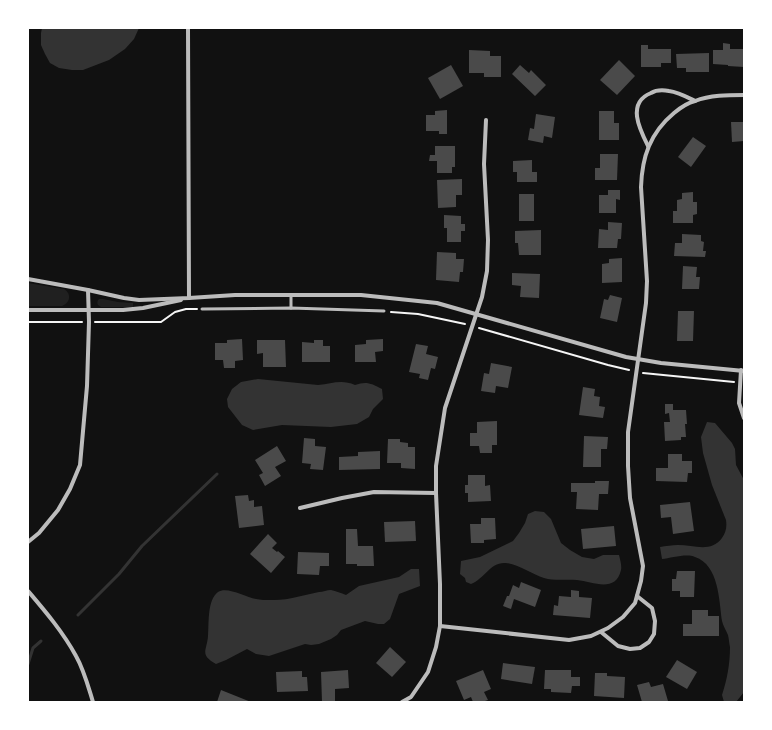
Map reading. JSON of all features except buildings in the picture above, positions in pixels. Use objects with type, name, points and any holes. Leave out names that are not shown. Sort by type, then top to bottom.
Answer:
[{"type":"street","points":[[188,28],[189,298]]},
{"type":"street","points":[[648,146],[638,122],[637,111],[639,102],[646,94],[667,90],[695,100]]},
{"type":"street","points":[[440,626],[569,640],[591,636],[601,632],[623,617],[635,603],[641,582],[643,566],[630,498],[628,432],[646,303],[647,281],[641,195],[641,175],[643,163],[648,146],[656,132],[686,104],[695,100],[715,96],[744,94]]},
{"type":"street","points":[[402,702],[412,697],[428,672],[436,647],[440,626],[436,466],[445,408],[475,314],[482,297],[487,271],[488,240],[484,164],[486,120]]},
{"type":"street","points":[[28,279],[139,300],[236,294],[361,295],[437,303],[638,360],[743,370],[740,383],[739,403],[744,418]]},
{"type":"street","points":[[28,542],[39,534],[58,510],[70,489],[80,465],[88,386],[88,290]]},
{"type":"street","points":[[28,310],[123,310],[143,308],[189,298]]},
{"type":"street","points":[[300,508],[374,492],[436,493]]},
{"type":"street","points":[[28,591],[63,635],[76,656],[93,702]]},
{"type":"street","points":[[601,632],[618,646],[630,649],[640,648],[649,642],[654,634],[655,621],[652,608],[637,596]]},
{"type":"lane","points":[[291,295],[291,308]]},
{"type":"lane","points":[[202,309],[291,308],[384,311]]},
{"type":"path","points":[[28,322],[161,322],[175,312],[186,309],[202,309]]},
{"type":"path","points":[[384,311],[418,314],[472,326],[637,372],[740,383]]},
{"type":"shaded area","points":[[42,28],[139,28],[134,39],[125,49],[109,60],[83,70],[72,70],[59,68],[50,63],[41,45]]},
{"type":"shaded area","points":[[28,283],[64,289],[67,291],[69,296],[68,301],[62,306],[28,306]]},
{"type":"shaded area","points":[[99,299],[133,303],[133,307],[101,307],[97,304]]},
{"type":"shaded area","points":[[258,379],[318,385],[341,382],[355,385],[368,383],[382,389],[383,399],[373,409],[369,417],[357,424],[331,427],[282,425],[253,430],[242,425],[228,407],[227,399],[232,389],[241,382]]},
{"type":"shaded area","points":[[707,422],[715,423],[732,443],[735,449],[736,465],[744,480],[744,692],[736,702],[724,702],[722,695],[728,672],[730,647],[728,635],[722,621],[718,594],[713,575],[709,567],[703,561],[692,556],[662,559],[660,547],[678,545],[707,547],[718,543],[725,532],[726,520],[712,485],[703,453],[701,437]]},
{"type":"shaded area","points":[[535,511],[544,512],[551,519],[561,543],[582,557],[594,559],[603,555],[619,555],[621,568],[618,577],[614,582],[609,584],[597,584],[577,580],[544,578],[513,564],[504,563],[491,568],[476,582],[471,584],[466,582],[465,578],[460,574],[461,561],[480,557],[513,541],[525,523],[528,514]]},
{"type":"shaded area","points":[[411,569],[419,569],[420,586],[399,594],[390,619],[384,624],[365,621],[341,630],[331,639],[319,644],[305,644],[269,656],[256,654],[247,649],[216,664],[207,658],[205,652],[208,636],[210,606],[214,596],[222,590],[265,600],[289,599],[330,590],[346,595],[359,586],[399,577]]},
{"type":"waterway","points":[[78,615],[119,574],[142,546],[217,474]]},
{"type":"waterway","points":[[28,664],[33,648],[41,641]]}]
